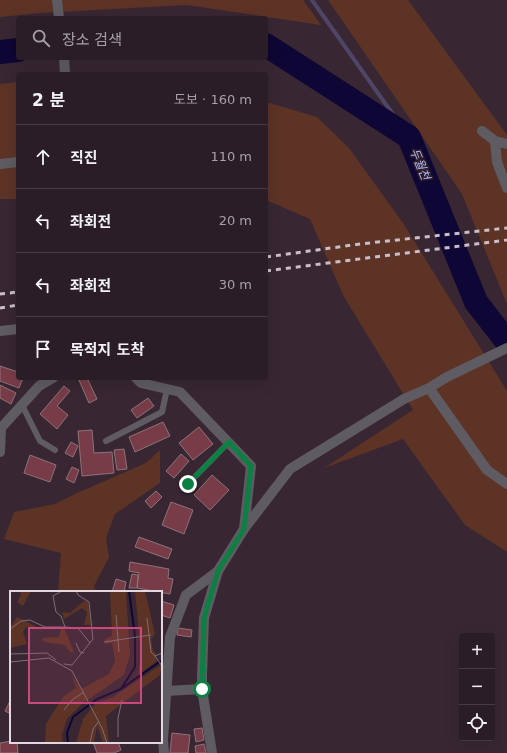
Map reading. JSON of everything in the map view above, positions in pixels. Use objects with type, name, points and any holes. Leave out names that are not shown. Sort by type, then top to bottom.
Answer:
[{"type":"street","points":[[57,0],[59,16]]},
{"type":"street","points":[[64,60],[65,72]]},
{"type":"street","points":[[482,131],[495,141],[507,144]]},
{"type":"street","points":[[495,141],[497,162],[507,188]]},
{"type":"street","points":[[0,164],[16,162]]},
{"type":"street","points":[[0,331],[16,329]]},
{"type":"street","points":[[212,753],[202,689],[204,618],[218,571],[244,529],[290,469],[404,399],[429,388],[447,377],[507,348]]},
{"type":"street","points":[[0,452],[1,428],[39,386],[50,380]]},
{"type":"street","points":[[138,380],[141,383],[180,392],[251,466],[244,529]]},
{"type":"street","points":[[429,388],[487,470],[507,484]]},
{"type":"street","points":[[164,753],[163,740],[170,637],[186,595],[218,571]]},
{"type":"street","points":[[166,691],[202,689]]},
{"type":"lane","points":[[106,441],[162,412],[167,389]]},
{"type":"lane","points":[[22,406],[40,441],[54,450]]},
{"type":"lane","points":[[188,484],[229,442]]},
{"type":"shaded area","points":[[0,0],[303,0],[321,25],[187,5],[40,13],[0,17]]},
{"type":"shaded area","points":[[328,0],[408,0],[507,135],[507,304],[462,194]]},
{"type":"shaded area","points":[[16,82],[16,199],[0,199],[0,84]]},
{"type":"shaded area","points":[[268,103],[317,117],[349,148],[403,223],[507,391],[507,552],[465,525],[403,439],[324,468],[413,410],[343,295],[310,219],[268,201]]},
{"type":"shaded area","points":[[160,450],[160,483],[115,514],[106,538],[109,557],[94,586],[96,591],[58,591],[61,553],[4,539],[14,512],[55,504],[146,463]]},
{"type":"building","points":[[0,366],[16,371],[16,380],[22,380],[19,388],[0,381]]},
{"type":"building","points":[[79,380],[88,380],[97,399],[89,403]]},
{"type":"building","points":[[0,385],[16,393],[11,404],[0,398]]},
{"type":"building","points":[[64,386],[70,391],[57,406],[68,415],[57,429],[40,414]]},
{"type":"building","points":[[148,398],[154,406],[137,418],[131,410]]},
{"type":"building","points":[[163,422],[170,436],[135,452],[129,437]]},
{"type":"building","points":[[199,427],[213,444],[193,460],[179,443]]},
{"type":"building","points":[[92,430],[94,453],[112,452],[114,473],[82,476],[78,431]]},
{"type":"building","points":[[71,442],[78,446],[73,457],[65,453]]},
{"type":"building","points":[[124,449],[127,469],[117,470],[114,450]]},
{"type":"building","points":[[181,454],[189,461],[174,478],[166,471]]},
{"type":"building","points":[[30,455],[56,465],[50,482],[24,473]]},
{"type":"building","points":[[72,467],[79,470],[74,483],[66,479]]},
{"type":"building","points":[[212,475],[229,490],[210,510],[194,495]]},
{"type":"building","points":[[156,491],[162,497],[151,508],[145,501]]},
{"type":"building","points":[[171,502],[193,510],[184,534],[162,525]]},
{"type":"building","points":[[139,537],[172,549],[168,559],[135,547]]},
{"type":"building","points":[[130,562],[169,569],[168,578],[173,579],[170,594],[162,593],[162,591],[137,588],[139,573],[129,571]]},
{"type":"building","points":[[132,574],[138,575],[137,588],[129,588]]},
{"type":"building","points":[[116,579],[126,582],[124,591],[112,591]]},
{"type":"building","points":[[162,601],[174,605],[170,618],[162,615]]},
{"type":"building","points":[[178,628],[192,630],[191,637],[177,635]]},
{"type":"building","points":[[10,701],[10,714],[5,711]]},
{"type":"building","points":[[202,728],[204,740],[196,742],[194,729]]},
{"type":"building","points":[[172,733],[190,735],[188,753],[170,753]]},
{"type":"building","points":[[10,741],[10,743],[17,743],[18,753],[0,753],[0,743]]},
{"type":"building","points":[[93,743],[118,743],[121,750],[114,753],[97,753]]},
{"type":"building","points":[[204,744],[206,753],[196,753],[195,746]]},
{"type":"waterway","points":[[312,0],[409,137]]},
{"type":"waterway","name":"두월천","points":[[268,46],[409,137],[476,302],[507,342]]},
{"type":"waterway","name":"두월천","points":[[0,52],[16,50]]},
{"type":"railway","points":[[268,257],[360,244],[507,228]]},
{"type":"railway","points":[[268,271],[507,240]]},
{"type":"railway","points":[[0,294],[16,292]]},
{"type":"railway","points":[[0,308],[16,305]]},
{"type":"route","points":[[188,484],[229,442],[251,466],[244,529],[218,571],[204,618],[202,689]]}]
